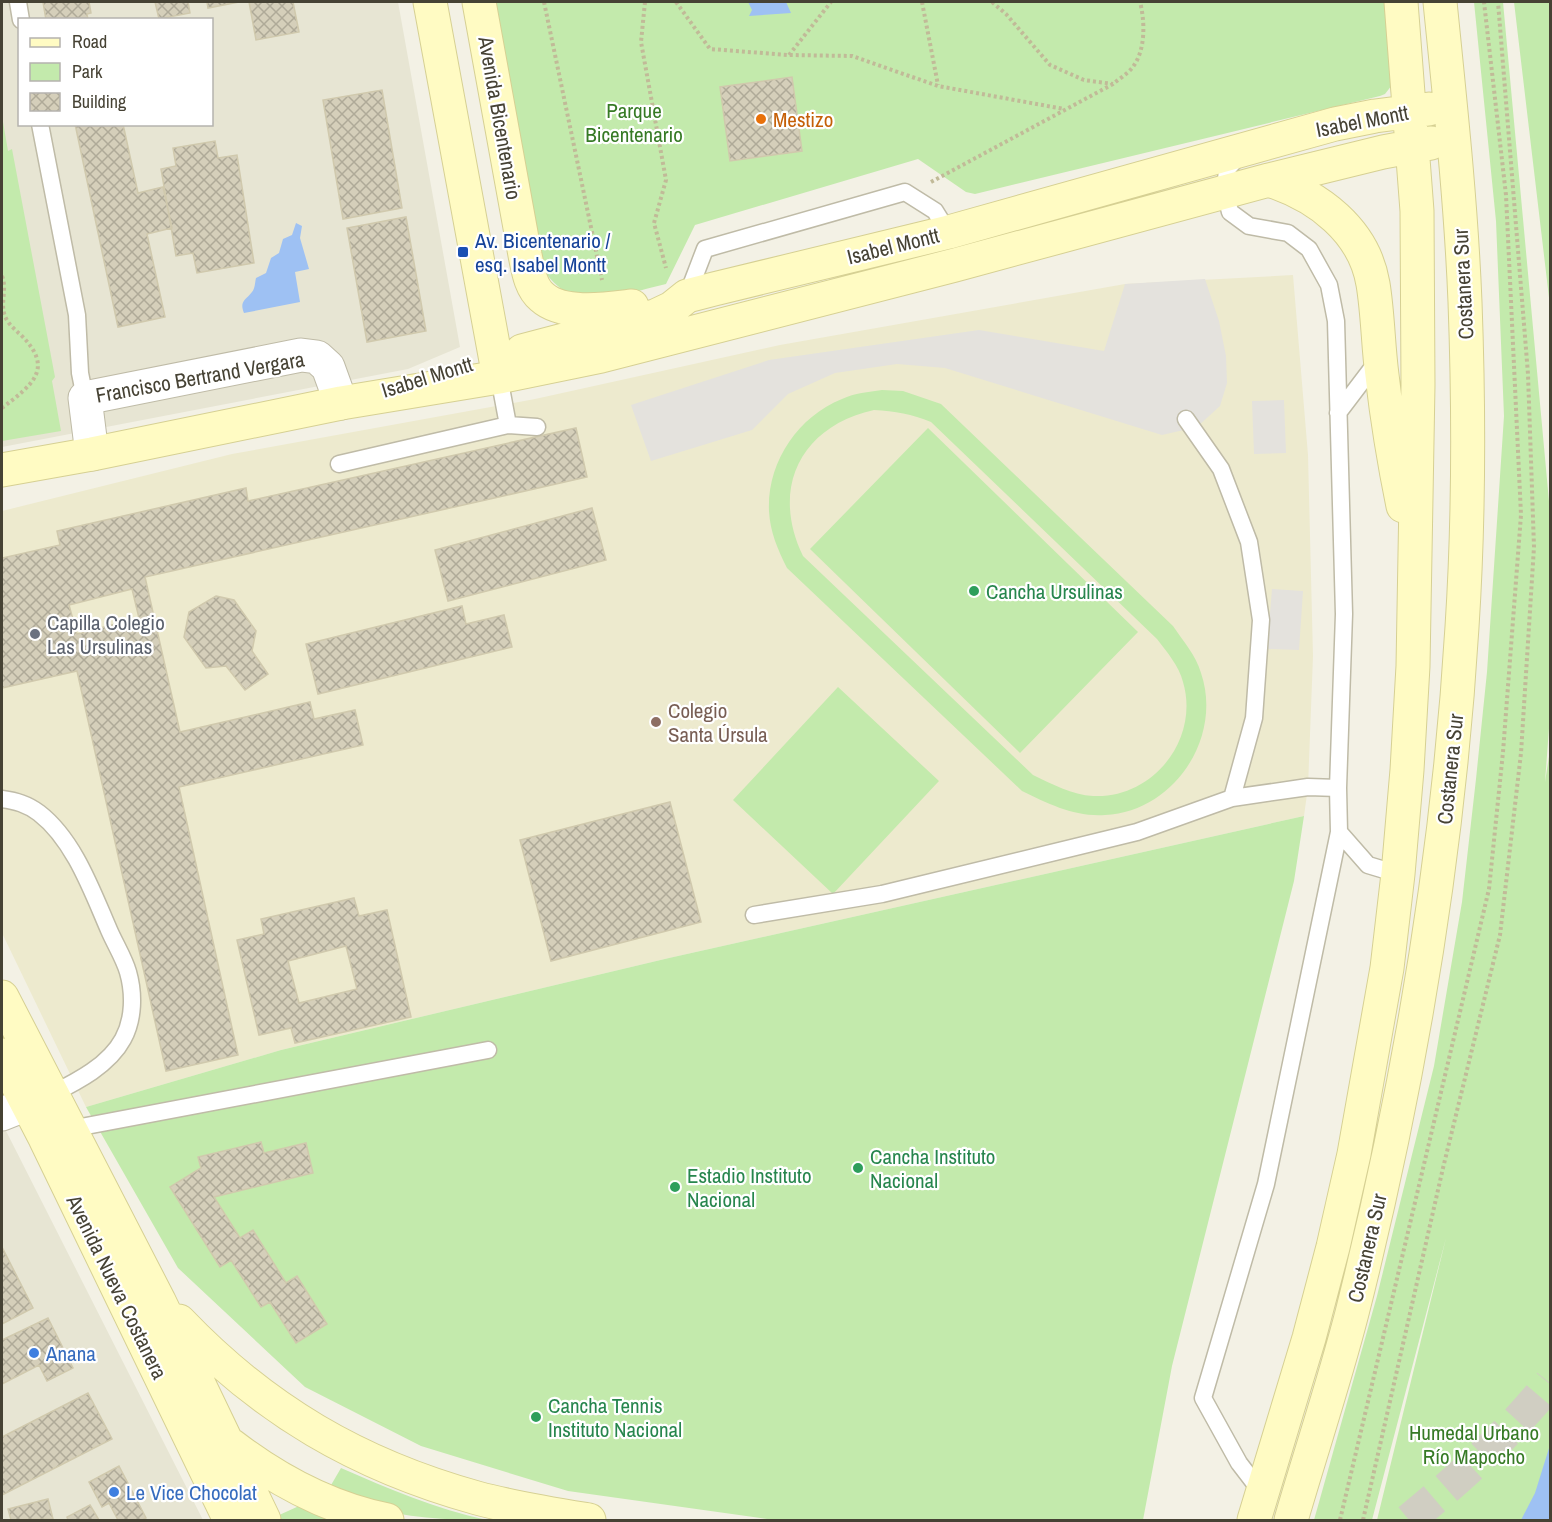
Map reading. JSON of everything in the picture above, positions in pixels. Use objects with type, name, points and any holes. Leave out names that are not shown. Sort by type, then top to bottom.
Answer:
[{"type":"main road","points":[[430,2],[497,367]]},
{"type":"main road","name":"Avenida Bicentenario","points":[[479,2],[525,255],[531,279],[541,297],[554,305],[597,310],[687,296]]},
{"type":"main road","name":"Costanera Sur","points":[[1258,1507],[1310,1338],[1354,1154],[1385,979],[1398,874],[1410,712],[1418,396],[1417,211],[1401,2]]},
{"type":"main road","name":"Costanera Sur","points":[[1291,1521],[1351,1317],[1393,1138],[1426,962],[1455,733],[1467,517],[1465,301],[1440,2]]},
{"type":"main road","name":"Isabel Montt","points":[[2,470],[341,403],[497,367],[655,316],[672,308],[687,296],[949,232],[1335,124],[1450,106]]},
{"type":"main road","name":"Isabel Montt","points":[[497,367],[601,356],[955,265],[1269,180],[1411,145],[1453,141]]},
{"type":"main road","points":[[1269,180],[1292,187],[1332,213],[1355,239],[1362,251],[1373,283],[1388,432],[1414,561]]},
{"type":"main road","name":"Avenida Nueva Costanera","points":[[2,997],[27,1104]]},
{"type":"main road","name":"Avenida Nueva Costanera","points":[[2,1055],[27,1104],[57,1133],[159,1301],[264,1521]]},
{"type":"main road","name":"Avenida Nueva Costanera","points":[[57,1133],[167,1388],[230,1521]]},
{"type":"main road","name":"Avenida Nueva Costanera","points":[[159,1301],[219,1362],[246,1383],[289,1415],[363,1458],[440,1487],[479,1498],[589,1521]]},
{"type":"main road","points":[[167,1388],[228,1443]]},
{"type":"main road","name":"Avenida Nueva Costanera","points":[[228,1443],[284,1482],[315,1498],[387,1521]]},
{"type":"street","name":"Francisco Bertrand Vergara","points":[[92,454],[85,398],[302,355],[317,357],[328,367],[341,403]]},
{"type":"lane","points":[[18,2],[21,18]]},
{"type":"lane","points":[[40,126],[77,315],[80,373],[85,398]]},
{"type":"lane","points":[[1245,150],[1227,169],[1225,192],[1230,212],[1249,226],[1288,233],[1309,249],[1329,285],[1336,321],[1344,614],[1338,788],[1339,832],[1266,1184],[1203,1398],[1239,1463],[1258,1507]]},
{"type":"lane","points":[[687,296],[705,249],[905,192],[935,211],[949,232],[955,254],[955,265]]},
{"type":"lane","points":[[1338,413],[1380,358]]},
{"type":"lane","points":[[497,367],[508,425]]},
{"type":"lane","points":[[1186,419],[1221,469],[1249,542],[1261,620],[1254,718],[1232,798]]},
{"type":"lane","points":[[339,464],[508,425],[537,427]]},
{"type":"lane","points":[[754,915],[882,894],[1137,832],[1232,798],[1308,788],[1338,788]]},
{"type":"lane","points":[[2,799],[21,802],[40,814],[58,833],[80,865],[128,972],[132,1003],[130,1020],[123,1039],[112,1055],[92,1072],[27,1104]]},
{"type":"lane","points":[[1339,832],[1368,866],[1398,874]]},
{"type":"lane","points":[[57,1133],[488,1050]]},
{"type":"path","points":[[544,2],[602,282]]},
{"type":"path","points":[[645,2],[641,42],[666,180],[654,223],[666,268]]},
{"type":"path","points":[[676,2],[710,50],[852,56],[938,86],[1064,109]]},
{"type":"path","points":[[788,55],[831,2]]},
{"type":"path","points":[[922,2],[938,86]]},
{"type":"path","points":[[992,2],[1006,14],[1050,65],[1084,80],[1113,84]]},
{"type":"path","points":[[905,192],[942,178],[1113,84],[1133,68],[1140,51],[1144,16],[1140,2]]},
{"type":"path","points":[[1364,1521],[1443,1168],[1500,935],[1521,753],[1534,547],[1527,363],[1498,2]]},
{"type":"path","points":[[2,276],[4,280],[3,312],[11,326],[33,349],[39,363],[37,375],[30,385],[2,408]]},
{"type":"shaded area","points":[[2,2],[398,2],[460,347],[408,369],[2,447]]},
{"type":"shaded area","name":"Colegio Santa Úrsula","points":[[1293,275],[1308,455],[1313,656],[1308,787],[1304,816],[669,958],[281,1050],[86,1107],[2,933],[2,511],[232,454],[535,399],[780,345],[1125,284]]},
{"type":"shaded area","points":[[1205,279],[1219,321],[1226,356],[1227,383],[1220,406],[1197,427],[1162,435],[945,368],[897,364],[835,373],[788,394],[752,430],[651,461],[631,405],[769,360],[979,330],[1104,351],[1125,284]]},
{"type":"shaded area","points":[[1284,400],[1286,453],[1254,454],[1252,401]]},
{"type":"shaded area","points":[[1272,589],[1303,591],[1299,650],[1267,649]]},
{"type":"shaded area","points":[[2,1123],[203,1520],[2,1520]]},
{"type":"green space","name":"Parque Bicentenario","points":[[490,2],[1390,2],[1392,85],[1385,94],[1380,96],[975,194],[966,192],[918,159],[695,225],[666,284],[601,299],[585,298],[571,294],[558,286],[545,272]]},
{"type":"green space","name":"Humedal Urbano Río Mapocho","points":[[1474,2],[1503,2],[1550,512],[1550,715],[1545,782],[1550,750],[1550,1520],[1377,1520],[1446,1238],[1372,1520],[1314,1520],[1377,1296],[1434,1066],[1462,902],[1476,779],[1487,672],[1504,416],[1496,221]]},
{"type":"green space","points":[[1514,2],[1550,2],[1550,306]]},
{"type":"green space","points":[[2,116],[8,151],[12,149],[55,377],[52,381],[61,431],[2,441]]},
{"type":"green space","points":[[882,390],[903,391],[941,404],[1173,626],[1189,648],[1201,673],[1206,697],[1205,722],[1198,745],[1187,767],[1171,786],[1152,801],[1130,811],[1094,815],[1062,809],[1022,791],[787,568],[775,541],[769,511],[773,476],[779,459],[788,444],[811,417],[852,395]],"holes":[[[874,410],[896,412],[931,422],[1157,639],[1169,654],[1183,682],[1186,703],[1185,724],[1178,744],[1167,762],[1152,776],[1135,787],[1115,794],[1093,796],[1070,791],[1033,775],[803,556],[794,531],[790,507],[792,484],[799,464],[811,445],[827,430],[849,418]]]},
{"type":"green space","name":"Cancha Ursulinas","points":[[928,428],[1138,632],[1020,753],[810,549]]},
{"type":"green space","points":[[838,687],[939,781],[833,894],[733,800]]},
{"type":"green space","name":"Estadio Instituto Nacional","points":[[1304,816],[1294,881],[1172,1366],[1143,1520],[774,1520],[568,1491],[421,1446],[305,1387],[178,1268],[86,1107],[281,1050],[669,958]]},
{"type":"green space","points":[[341,1468],[431,1504],[487,1520],[411,1516],[366,1506],[327,1492]]},
{"type":"green space","points":[[299,1506],[330,1520],[279,1520],[277,1516]]},
{"type":"water","points":[[748,2],[786,2],[791,13],[749,16],[752,10]]},
{"type":"water","points":[[296,223],[302,226],[300,238],[309,269],[295,272],[300,302],[244,313],[243,303],[253,291],[256,278],[266,273],[271,258],[279,253],[283,239],[292,235]]},
{"type":"water","points":[[1550,1445],[1550,1520],[1521,1520],[1535,1493]]},
{"type":"building","points":[[43,2],[89,2],[91,13],[87,14],[88,18],[46,18]]},
{"type":"building","points":[[155,2],[188,2],[190,13],[159,18]]},
{"type":"building","points":[[207,2],[239,2],[208,8]]},
{"type":"building","points":[[249,2],[293,2],[299,32],[256,40]]},
{"type":"building","name":"Mestizo","points":[[792,77],[802,151],[730,161],[720,87]]},
{"type":"building","points":[[382,90],[402,208],[343,219],[323,100]]},
{"type":"building","points":[[75,126],[123,126],[138,193],[163,187],[172,228],[147,234],[165,317],[118,327]]},
{"type":"building","points":[[215,141],[218,158],[237,155],[254,263],[197,273],[193,253],[176,256],[161,169],[176,166],[173,148]]},
{"type":"building","points":[[406,217],[426,331],[367,342],[347,228]]},
{"type":"building","points":[[576,428],[587,477],[145,577],[180,732],[310,702],[314,719],[355,710],[363,745],[179,787],[238,1055],[166,1071],[77,671],[2,688],[2,558],[60,545],[57,531],[246,488],[248,501]],"holes":[[[132,589],[139,618],[77,634],[69,605]]]},
{"type":"building","points":[[592,508],[606,560],[448,601],[435,550]]},
{"type":"building","points":[[216,596],[234,600],[256,631],[252,651],[268,674],[245,690],[226,666],[206,668],[184,637],[189,612]]},
{"type":"building","points":[[462,606],[466,624],[504,615],[512,647],[318,694],[306,644]]},
{"type":"building","points":[[670,802],[701,922],[551,961],[520,840]]},
{"type":"building","points":[[354,898],[359,916],[387,910],[411,1017],[295,1043],[291,1028],[259,1035],[237,940],[264,934],[261,919]],"holes":[[[346,946],[357,989],[299,1003],[288,961]]]},
{"type":"building","points":[[261,1142],[264,1153],[306,1143],[313,1173],[214,1197],[240,1238],[253,1230],[286,1283],[297,1276],[327,1324],[296,1343],[270,1302],[261,1307],[231,1260],[220,1267],[170,1187],[201,1168],[198,1157]]},
{"type":"building","points":[[2,1247],[33,1308],[2,1324]]},
{"type":"building","name":"Anana","points":[[48,1318],[73,1368],[47,1381],[39,1365],[2,1384],[2,1340]]},
{"type":"building","points":[[88,1393],[112,1439],[2,1495],[2,1437]]},
{"type":"building","name":"Le Vice Chocolat","points":[[119,1466],[146,1518],[142,1520],[118,1520],[109,1503],[102,1507],[89,1482]]},
{"type":"building","points":[[48,1499],[53,1519],[11,1520],[8,1509]]},
{"type":"building","points":[[90,1505],[99,1520],[68,1520],[67,1517]]},
{"type":"tunnel","points":[[1409,1520],[1483,1455],[1550,1383]]},
{"type":"place","name":"Mestizo","points":[[761,119]]},
{"type":"place","name":"Av. Bicentenario / esq. Isabel Montt","points":[[463,252]]},
{"type":"place","name":"Cancha Ursulinas","points":[[974,591]]},
{"type":"place","name":"Capilla Colegio Las Ursulinas","points":[[35,634]]},
{"type":"place","name":"Colegio Santa Úrsula","points":[[656,722]]},
{"type":"place","name":"Cancha Instituto Nacional","points":[[858,1168]]},
{"type":"place","name":"Estadio Instituto Nacional","points":[[675,1187]]},
{"type":"place","name":"Anana","points":[[34,1353]]},
{"type":"place","name":"Cancha Tennis Instituto Nacional","points":[[536,1417]]},
{"type":"place","name":"Le Vice Chocolat","points":[[114,1492]]}]
